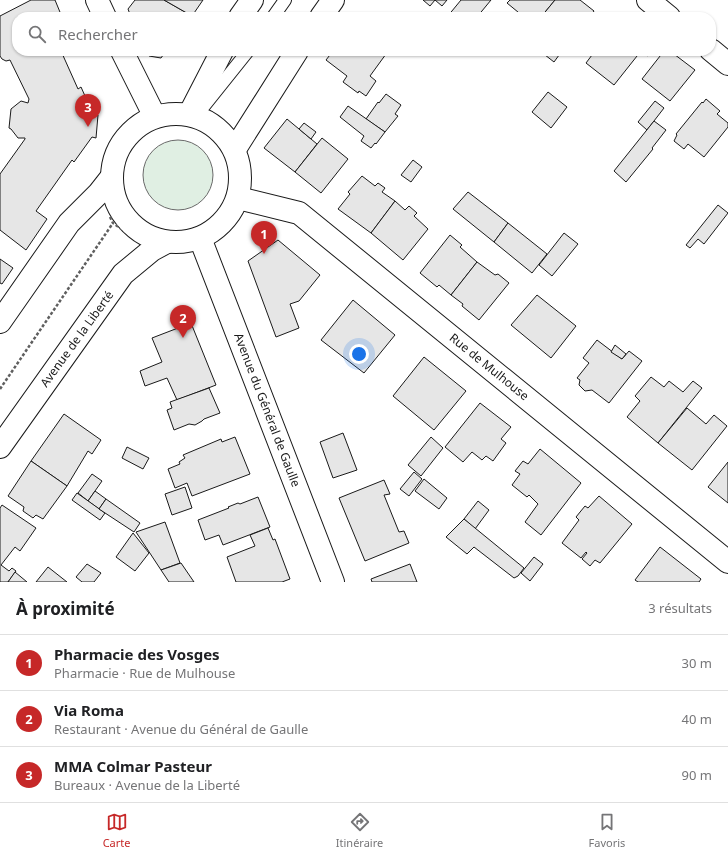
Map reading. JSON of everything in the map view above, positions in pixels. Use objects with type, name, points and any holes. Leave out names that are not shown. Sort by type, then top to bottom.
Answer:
[{"type":"main road","points":[[97,0],[103,12]]},
{"type":"main road","points":[[244,12],[252,0]]},
{"type":"main road","points":[[325,12],[333,0]]},
{"type":"main road","points":[[648,0],[664,12]]},
{"type":"main road","points":[[716,54],[728,64]]},
{"type":"main road","points":[[124,56],[154,115]]},
{"type":"main road","points":[[193,114],[220,56]]},
{"type":"main road","points":[[234,149],[294,56]]},
{"type":"main road","points":[[0,322],[69,223],[99,193],[110,179],[121,140],[154,115],[193,114],[219,128],[234,149],[238,160],[238,198],[229,214],[217,228],[200,238],[183,243],[165,243],[125,221],[110,179]]},
{"type":"main road","name":"Rue de Mulhouse","points":[[238,198],[299,213],[728,562]]},
{"type":"main road","name":"Avenue du Général de Gaulle","points":[[200,238],[333,582]]},
{"type":"main road","name":"Avenue de la Liberté","points":[[0,447],[123,274],[152,250],[165,243]]},
{"type":"lane","points":[[277,12],[285,0]]},
{"type":"lane","points":[[193,114],[244,56]]},
{"type":"path","points":[[0,388],[113,223]]},
{"type":"green space","points":[[171,140],[185,140],[198,146],[207,155],[211,161],[213,175],[211,189],[203,200],[192,208],[185,210],[171,210],[164,208],[153,200],[145,189],[143,182],[143,168],[145,161],[153,150],[164,142]]},
{"type":"building","points":[[31,0],[55,0],[60,12],[12,12],[12,56],[63,56],[78,89],[81,87],[93,114],[98,115],[96,138],[92,137],[74,162],[72,160],[36,211],[47,219],[26,250],[0,230],[0,174],[25,139],[18,138],[9,128],[11,109],[21,101],[28,103],[29,99],[10,60],[6,61],[0,56],[0,16]]},
{"type":"building","points":[[135,0],[164,0],[185,12],[129,12],[128,9]]},
{"type":"building","points":[[164,0],[203,0],[195,12],[185,12]]},
{"type":"building","points":[[423,0],[435,0],[430,6]]},
{"type":"building","points":[[435,0],[447,0],[442,6]]},
{"type":"building","points":[[461,0],[491,0],[481,12],[451,12]]},
{"type":"building","points":[[510,0],[555,0],[545,12],[518,12],[507,3]]},
{"type":"building","points":[[555,0],[580,0],[594,11],[593,12],[545,12]]},
{"type":"building","points":[[149,56],[162,56],[161,58]]},
{"type":"building","points":[[329,56],[385,56],[370,76],[376,81],[366,96],[359,91],[358,93],[343,82],[347,76],[326,60]]},
{"type":"building","points":[[546,56],[558,56],[554,62]]},
{"type":"building","points":[[591,56],[637,56],[614,85],[586,63]]},
{"type":"building","points":[[660,56],[677,56],[695,70],[670,101],[642,79]]},
{"type":"building","points":[[548,92],[567,107],[551,128],[532,112]]},
{"type":"building","points":[[386,94],[401,105],[395,114],[398,116],[385,132],[366,119],[378,102],[379,103]]},
{"type":"building","points":[[706,99],[720,111],[717,114],[728,123],[728,127],[704,157],[688,144],[684,149],[674,141],[677,135],[676,134]]},
{"type":"building","points":[[655,101],[664,108],[647,130],[638,122]]},
{"type":"building","points":[[348,106],[385,132],[371,148],[361,141],[364,136],[340,117]]},
{"type":"building","points":[[287,119],[317,144],[295,172],[264,148]]},
{"type":"building","points":[[654,121],[666,130],[652,148],[653,149],[626,182],[614,171]]},
{"type":"building","points":[[304,123],[316,132],[311,139],[299,129]]},
{"type":"building","points":[[322,138],[348,159],[321,193],[295,172]]},
{"type":"building","points":[[413,160],[422,167],[411,182],[401,175]]},
{"type":"building","points":[[362,176],[375,186],[378,183],[385,188],[382,192],[395,201],[371,233],[338,209],[350,194],[348,192]]},
{"type":"building","points":[[468,192],[508,223],[494,242],[453,209]]},
{"type":"building","points":[[395,201],[405,210],[409,206],[417,213],[414,216],[428,229],[403,260],[371,233]]},
{"type":"building","points":[[718,205],[728,213],[704,244],[698,239],[690,248],[686,245]]},
{"type":"building","points":[[508,223],[547,254],[532,273],[494,242]]},
{"type":"building","points":[[564,233],[578,244],[552,276],[539,265]]},
{"type":"building","points":[[450,235],[462,245],[460,247],[477,262],[451,295],[439,285],[437,287],[420,273]]},
{"type":"building","points":[[278,240],[320,275],[299,301],[290,304],[299,328],[276,337],[248,261]]},
{"type":"building","points":[[0,259],[13,268],[2,284],[0,283]]},
{"type":"building","points":[[477,262],[495,275],[498,274],[509,283],[479,320],[462,306],[463,304],[451,295]]},
{"type":"building","points":[[537,295],[576,326],[551,358],[511,325]]},
{"type":"building","points":[[353,300],[395,335],[364,373],[321,340]]},
{"type":"building","points":[[191,323],[216,385],[177,400],[167,378],[145,386],[140,371],[162,362],[152,338]]},
{"type":"building","points":[[597,340],[622,359],[629,351],[642,361],[609,403],[592,390],[585,391],[579,385],[580,380],[577,378],[589,363],[583,358]]},
{"type":"building","points":[[615,345],[626,354],[622,359],[611,352]]},
{"type":"building","points":[[424,357],[466,391],[434,430],[393,396]]},
{"type":"building","points":[[651,377],[664,387],[669,381],[683,392],[693,381],[702,388],[658,443],[627,417],[640,401],[635,396]]},
{"type":"building","points":[[209,388],[220,413],[204,419],[195,425],[189,424],[174,430],[167,410],[172,408],[170,402]]},
{"type":"building","points":[[480,403],[511,427],[501,439],[506,443],[493,461],[486,456],[482,460],[472,452],[463,462],[445,447]]},
{"type":"building","points":[[687,408],[706,424],[714,415],[727,426],[692,470],[658,443]]},
{"type":"building","points":[[64,414],[101,440],[92,454],[88,451],[67,486],[31,461]]},
{"type":"building","points":[[343,433],[357,470],[333,478],[320,442]]},
{"type":"building","points":[[235,437],[250,474],[192,496],[187,483],[175,488],[168,469],[180,464],[179,462],[185,458],[183,455],[221,439],[222,442]]},
{"type":"building","points":[[431,437],[443,448],[421,476],[408,465]]},
{"type":"building","points":[[127,447],[149,458],[143,469],[122,458]]},
{"type":"building","points":[[540,449],[581,483],[541,535],[525,522],[538,504],[529,495],[527,497],[512,485],[520,474],[515,471],[523,461],[528,464]]},
{"type":"building","points":[[31,461],[67,486],[43,519],[36,515],[33,518],[23,511],[24,507],[8,496]]},
{"type":"building","points":[[728,462],[728,503],[708,487]]},
{"type":"building","points":[[414,472],[422,479],[409,496],[400,489]]},
{"type":"building","points":[[92,474],[102,481],[88,501],[78,493]]},
{"type":"building","points":[[424,479],[447,498],[439,509],[415,491]]},
{"type":"building","points":[[384,480],[390,494],[384,495],[399,532],[404,531],[409,543],[365,561],[339,498]]},
{"type":"building","points":[[185,487],[192,508],[172,515],[165,494]]},
{"type":"building","points":[[95,491],[106,499],[99,509],[88,501]]},
{"type":"building","points":[[77,493],[105,513],[100,520],[72,500]]},
{"type":"building","points":[[599,496],[632,524],[600,563],[595,560],[590,566],[582,559],[587,553],[586,552],[581,558],[562,543],[579,520],[576,517],[585,506],[588,508]]},
{"type":"building","points":[[258,497],[270,527],[223,545],[219,535],[205,540],[198,520],[238,503],[240,504]]},
{"type":"building","points":[[106,499],[140,523],[134,532],[99,509]]},
{"type":"building","points":[[478,501],[489,510],[475,529],[464,519]]},
{"type":"building","points":[[2,505],[36,528],[20,551],[15,547],[1,565],[9,571],[12,568],[16,571],[8,582],[0,582],[0,508]]},
{"type":"building","points":[[464,519],[524,568],[518,576],[514,578],[474,547],[467,554],[446,537]]},
{"type":"building","points":[[165,522],[180,563],[161,570],[136,532]]},
{"type":"building","points":[[268,528],[273,540],[275,539],[290,579],[282,582],[236,582],[227,557],[255,546],[250,535]]},
{"type":"building","points":[[133,533],[149,553],[135,571],[116,557]]},
{"type":"building","points":[[660,547],[701,579],[699,582],[638,582],[635,580]]},
{"type":"building","points":[[534,557],[543,564],[530,581],[521,573]]},
{"type":"building","points":[[181,563],[194,582],[169,582],[161,570]]},
{"type":"building","points":[[87,564],[101,573],[94,582],[82,582],[76,577]]},
{"type":"building","points":[[410,564],[417,582],[372,582],[371,579]]},
{"type":"building","points":[[48,567],[67,582],[36,582]]},
{"type":"building","points":[[15,572],[27,582],[8,582]]},
{"type":"place","name":"MMA Colmar Pasteur","points":[[88,127]]},
{"type":"place","name":"Pharmacie des Vosges","points":[[264,254]]},
{"type":"place","name":"Via Roma","points":[[183,338]]}]
